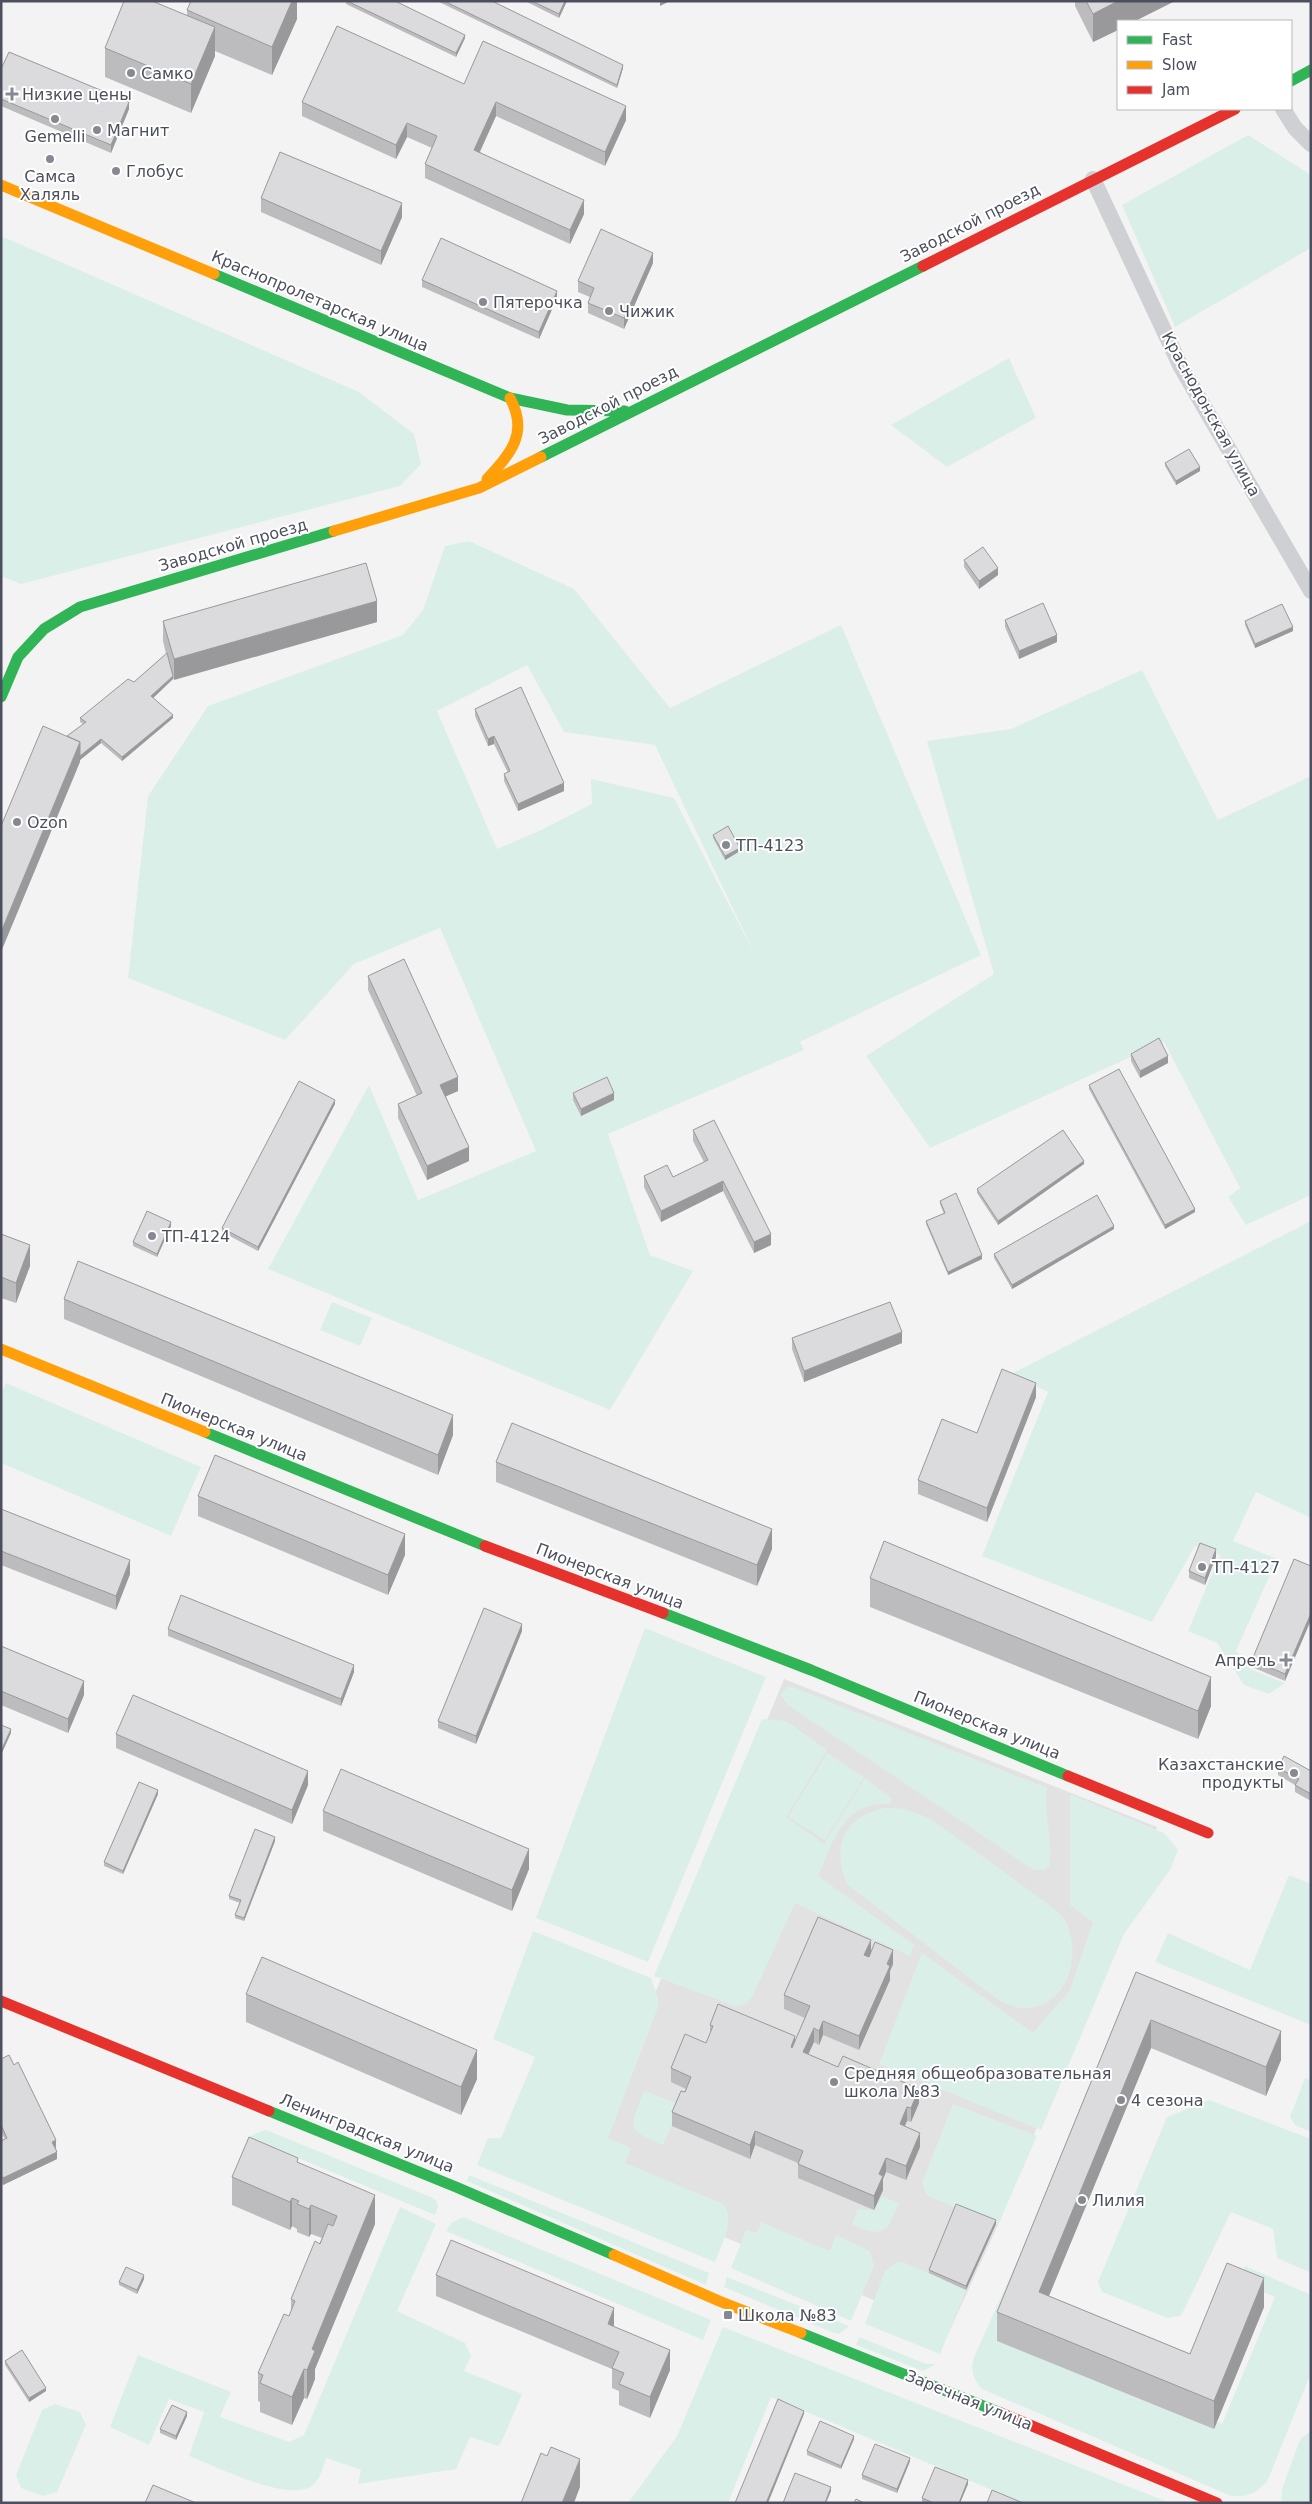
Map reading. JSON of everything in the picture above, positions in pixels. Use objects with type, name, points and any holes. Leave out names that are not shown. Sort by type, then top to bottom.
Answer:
[{"type":"street","points":[[1292,80],[1311,70]]},
{"type":"street","name":"Заводской проезд","points":[[1,697],[18,657],[44,629],[80,607],[479,488],[1233,110]]},
{"type":"street","points":[[1284,110],[1295,128],[1311,144]]},
{"type":"street","name":"Краснодонская улица","points":[[1093,179],[1181,367],[1311,591]]},
{"type":"street","name":"Краснопролетарская улица","points":[[1,185],[510,398],[544,408],[565,411],[634,410]]},
{"type":"street","points":[[479,488],[508,457],[518,436],[520,417],[517,407],[510,398]]},
{"type":"street","name":"Пионерская улица","points":[[1,1348],[447,1531],[811,1670],[1208,1833]]},
{"type":"street","name":"Ленинградская улица","points":[[1,2000],[456,2187],[719,2302]]},
{"type":"street","name":"Заречная улица","points":[[719,2302],[950,2391],[1217,2503]]},
{"type":"shaded area","points":[[1248,135],[1311,175],[1311,248],[1175,327],[1122,205]]},
{"type":"shaded area","points":[[1,236],[359,392],[414,434],[421,464],[400,486],[21,584],[1,576]]},
{"type":"shaded area","points":[[1009,358],[1036,418],[947,467],[891,425]]},
{"type":"shaded area","points":[[469,541],[574,589],[670,708],[841,625],[981,955],[800,1042],[804,1050],[608,1134],[650,1255],[693,1271],[610,1410],[268,1269],[369,1085],[418,1200],[536,1151],[440,928],[354,964],[285,1040],[128,978],[148,796],[208,706],[403,635],[423,610],[445,546]],"holes":[[[527,665],[564,732],[655,745],[755,955],[674,798],[591,779],[592,804],[541,830],[497,849],[437,711]]]},
{"type":"shaded area","points":[[1142,670],[1218,820],[1311,776],[1311,1195],[1246,1225],[1228,1197],[1240,1188],[1164,1042],[930,1148],[866,1056],[994,974],[927,741],[1011,729]]},
{"type":"shaded area","points":[[1311,1221],[1311,1518],[1256,1492],[1233,1541],[1277,1559],[1236,1651],[1250,1669],[1285,1683],[1269,1694],[1244,1685],[1217,1643],[1188,1631],[1220,1555],[1195,1546],[1152,1622],[982,1556],[1048,1392],[1011,1374]]},
{"type":"shaded area","points":[[332,1302],[372,1318],[360,1346],[320,1330]]},
{"type":"shaded area","points":[[6,1383],[201,1467],[171,1536],[1,1463],[1,1394]]},
{"type":"shaded area","points":[[645,1628],[766,1677],[648,1962],[536,1918]]},
{"type":"shaded area","name":"Средняя общеобразовательная школа №83","points":[[784,1679],[1157,1827],[998,2225],[949,2332],[573,2173],[656,1991]]},
{"type":"shaded area","points":[[787,1687],[795,1688],[1047,1788],[1046,1808],[1050,1846],[1049,1866],[1044,1870],[1034,1870],[788,1705],[780,1695]]},
{"type":"shaded area","points":[[762,1719],[786,1721],[827,1750],[786,1817],[824,1844],[865,1778],[892,1799],[890,1804],[874,1805],[861,1809],[842,1825],[829,1849],[818,1876],[914,1945],[910,1956],[795,1903],[752,1997],[745,2004],[735,2006],[654,1976]]},
{"type":"shaded area","points":[[827,1753],[864,1777],[825,1840],[788,1817]]},
{"type":"shaded area","points":[[1070,1794],[1164,1833],[1178,1850],[1170,1870],[1124,1934],[1041,2130],[879,2064],[922,1953],[1033,2033],[1070,1990],[1093,1922],[1070,1905]]},
{"type":"shaded area","points":[[885,1808],[905,1809],[931,1819],[1048,1904],[1065,1920],[1072,1948],[1068,1977],[1061,1990],[1051,1999],[1038,2006],[1023,2008],[997,1999],[848,1885],[840,1858],[844,1836],[859,1818]]},
{"type":"shaded area","points":[[1289,1875],[1311,1884],[1311,2025],[1155,1962],[1168,1933],[1250,1970]]},
{"type":"shaded area","points":[[533,1931],[651,1978],[658,1998],[658,2007],[608,2138],[631,2148],[625,2163],[721,2203],[726,2209],[728,2223],[724,2240],[715,2262],[477,2165],[488,2138],[501,2138],[535,2057],[493,2039]]},
{"type":"shaded area","points":[[1305,2078],[1311,2080],[1311,2132],[1295,2125],[1290,2117]]},
{"type":"shaded area","points":[[644,2091],[681,2105],[663,2145],[642,2135],[636,2131],[634,2126],[636,2112]]},
{"type":"shaded area","points":[[1209,2100],[1311,2139],[1311,2273],[1277,2258],[1273,2229],[1231,2212],[1184,2310],[1180,2316],[1167,2318],[1102,2292],[1098,2282],[1167,2117]]},
{"type":"shaded area","points":[[953,2104],[1037,2136],[998,2225],[926,2194],[922,2183]]},
{"type":"shaded area","points":[[266,2130],[431,2197],[436,2200],[438,2206],[435,2215],[250,2138],[253,2134]]},
{"type":"shaded area","points":[[469,2175],[709,2273],[706,2285],[467,2181]]},
{"type":"shaded area","points":[[882,2196],[899,2203],[887,2227],[878,2232],[852,2224],[858,2209],[874,2210]]},
{"type":"shaded area","points":[[400,2207],[436,2224],[397,2311],[465,2343],[471,2356],[464,2371],[522,2394],[498,2446],[470,2437],[456,2469],[358,2484],[361,2470],[326,2458],[320,2476],[313,2485],[302,2490],[288,2490],[271,2487],[234,2475],[189,2456],[204,2412],[169,2399],[149,2445],[110,2427],[138,2355],[231,2392],[220,2417],[289,2442],[304,2435]]},
{"type":"shaded area","points":[[463,2217],[711,2320],[703,2340],[446,2231],[451,2223]]},
{"type":"shaded area","points":[[1037,2217],[1001,2332],[1222,2424],[1275,2297],[1239,2281],[1245,2266],[1311,2295],[1311,2373],[1267,2482],[1263,2486],[1251,2494],[1231,2496],[982,2389],[976,2382],[972,2366],[974,2357]]},
{"type":"shaded area","points":[[761,2222],[830,2251],[836,2235],[870,2251],[874,2266],[851,2321],[731,2268],[746,2230],[757,2233]]},
{"type":"shaded area","points":[[897,2262],[903,2262],[966,2290],[940,2354],[865,2324],[885,2271]]},
{"type":"shaded area","points":[[727,2277],[849,2326],[839,2334],[834,2333],[724,2287]]},
{"type":"shaded area","points":[[723,2327],[1170,2503],[1023,2503],[771,2397],[728,2503],[628,2503],[677,2436]]},
{"type":"shaded area","points":[[859,2337],[926,2364],[936,2364],[923,2371],[856,2345]]},
{"type":"shaded area","points":[[55,2404],[80,2412],[86,2425],[57,2492],[43,2496],[21,2488],[16,2475],[42,2410]]},
{"type":"shaded area","points":[[1311,2431],[1311,2503],[1281,2503],[1282,2489],[1298,2445],[1301,2438]]},
{"type":"building","points":[[124,1],[152,1],[215,27],[191,84],[105,48]]},
{"type":"building","points":[[191,1],[292,1],[272,47],[187,10]]},
{"type":"building","points":[[347,1],[395,1],[465,35],[456,53]]},
{"type":"building","points":[[444,1],[492,1],[623,65],[617,85]]},
{"type":"building","points":[[532,1],[565,1],[559,14]]},
{"type":"building","points":[[1086,1],[1118,1],[1093,14]]},
{"type":"building","points":[[337,26],[464,84],[483,41],[626,106],[605,152],[496,102],[474,150],[584,200],[570,230],[425,164],[437,136],[407,123],[396,145],[302,102]]},
{"type":"building","points":[[9,52],[129,102],[111,145],[1,99],[1,69]]},
{"type":"building","points":[[280,152],[402,203],[381,251],[261,198]]},
{"type":"building","points":[[601,229],[653,253],[624,318],[588,303],[594,288],[578,281]]},
{"type":"building","points":[[441,238],[557,291],[539,332],[422,280]]},
{"type":"building","points":[[1189,449],[1200,467],[1176,481],[1165,463]]},
{"type":"building","points":[[983,547],[998,568],[979,581],[964,560]]},
{"type":"building","points":[[366,563],[377,601],[174,659],[163,621]]},
{"type":"building","points":[[1043,603],[1057,635],[1019,651],[1005,620]]},
{"type":"building","points":[[1282,604],[1293,627],[1255,644],[1245,621]]},
{"type":"building","points":[[167,653],[173,676],[151,696],[173,715],[122,757],[101,739],[80,756],[80,742],[67,736],[86,722],[80,718],[128,679],[134,682]]},
{"type":"building","points":[[521,687],[564,783],[518,804],[504,774],[510,771],[502,753],[494,736],[488,739],[475,709]]},
{"type":"building","points":[[43,726],[80,742],[1,932],[1,826]]},
{"type":"building","name":"ТП-4123","points":[[728,826],[740,848],[725,856],[713,835]]},
{"type":"building","points":[[404,959],[458,1077],[440,1085],[469,1147],[427,1166],[398,1104],[422,1093],[368,976]]},
{"type":"building","points":[[1159,1038],[1168,1056],[1140,1071],[1131,1054]]},
{"type":"building","points":[[1119,1069],[1195,1209],[1165,1225],[1089,1085]]},
{"type":"building","points":[[607,1077],[614,1093],[581,1109],[573,1093]]},
{"type":"building","points":[[299,1081],[335,1100],[258,1247],[222,1228]]},
{"type":"building","points":[[714,1120],[771,1234],[754,1242],[723,1181],[661,1211],[644,1176],[667,1165],[673,1177],[708,1160],[693,1130]]},
{"type":"building","points":[[1063,1130],[1084,1161],[998,1221],[977,1189]]},
{"type":"building","points":[[956,1193],[982,1255],[948,1272],[926,1221],[945,1213],[940,1201]]},
{"type":"building","points":[[1097,1195],[1114,1226],[1012,1285],[994,1254]]},
{"type":"building","name":"ТП-4124","points":[[147,1211],[171,1222],[157,1254],[133,1242]]},
{"type":"building","points":[[1,1234],[30,1245],[16,1283],[1,1277]]},
{"type":"building","points":[[78,1261],[453,1415],[438,1455],[64,1299]]},
{"type":"building","points":[[890,1302],[902,1332],[804,1371],[792,1338]]},
{"type":"building","points":[[1002,1369],[1036,1383],[987,1508],[918,1480],[942,1419],[977,1433]]},
{"type":"building","points":[[512,1423],[772,1529],[757,1565],[496,1462]]},
{"type":"building","points":[[215,1455],[405,1534],[388,1575],[198,1496]]},
{"type":"building","points":[[1,1509],[130,1560],[116,1596],[1,1551]]},
{"type":"building","points":[[884,1541],[1211,1677],[1198,1711],[870,1578]]},
{"type":"building","name":"ТП-4127","points":[[1200,1543],[1216,1549],[1205,1578],[1189,1571]]},
{"type":"building","points":[[1294,1559],[1311,1566],[1311,1613],[1285,1674],[1252,1660]]},
{"type":"building","points":[[181,1595],[354,1665],[341,1699],[168,1629]]},
{"type":"building","points":[[484,1608],[522,1624],[476,1736],[438,1721]]},
{"type":"building","points":[[1,1646],[84,1681],[68,1719],[1,1691]]},
{"type":"building","points":[[133,1695],[308,1771],[292,1810],[116,1734]]},
{"type":"building","points":[[1,1725],[11,1729],[1,1751]]},
{"type":"building","points":[[1284,1756],[1311,1771],[1311,1794],[1295,1785],[1299,1779],[1278,1768]]},
{"type":"building","points":[[341,1769],[529,1849],[512,1890],[323,1811]]},
{"type":"building","points":[[139,1782],[158,1790],[123,1871],[104,1862]]},
{"type":"building","points":[[255,1829],[275,1837],[244,1918],[235,1915],[241,1900],[229,1896]]},
{"type":"building","points":[[818,1917],[871,1940],[864,1955],[869,1957],[875,1942],[893,1950],[887,1964],[890,1966],[859,2036],[823,2021],[819,2031],[814,2028],[803,2052],[838,2067],[843,2056],[919,2089],[911,2108],[907,2107],[900,2124],[920,2133],[906,2166],[886,2158],[879,2174],[883,2176],[874,2196],[798,2164],[803,2151],[755,2131],[750,2145],[672,2112],[681,2091],[685,2092],[691,2077],[671,2068],[685,2034],[706,2043],[713,2026],[710,2025],[718,2004],[795,2036],[792,2048],[810,2006],[784,1995]]},
{"type":"building","points":[[262,1957],[477,2050],[461,2087],[246,1994]]},
{"type":"building","points":[[1136,1972],[1281,2031],[1266,2067],[1151,2020],[1039,2292],[1190,2354],[1227,2263],[1264,2278],[1214,2401],[997,2312]]},
{"type":"building","points":[[9,2055],[14,2065],[18,2062],[56,2140],[52,2142],[57,2152],[3,2178],[1,2175],[1,2141],[7,2138],[1,2125],[1,2059]]},
{"type":"building","points":[[249,2137],[298,2158],[297,2162],[375,2195],[312,2349],[315,2351],[307,2370],[304,2369],[292,2397],[260,2383],[263,2375],[258,2373],[284,2314],[289,2316],[295,2301],[291,2299],[315,2241],[320,2244],[328,2224],[333,2226],[337,2216],[311,2205],[309,2209],[297,2204],[299,2201],[292,2198],[290,2202],[232,2177]]},
{"type":"building","points":[[956,2204],[996,2220],[966,2286],[929,2270]]},
{"type":"building","points":[[451,2240],[614,2308],[608,2324],[670,2350],[650,2397],[619,2384],[624,2373],[612,2368],[619,2352],[436,2275]]},
{"type":"building","points":[[126,2267],[144,2275],[137,2290],[119,2282]]},
{"type":"building","points":[[22,2350],[46,2388],[29,2398],[5,2361]]},
{"type":"building","points":[[778,2399],[804,2411],[766,2503],[735,2503]]},
{"type":"building","points":[[172,2405],[187,2412],[176,2436],[160,2429]]},
{"type":"building","points":[[820,2421],[854,2436],[841,2466],[807,2451]]},
{"type":"building","points":[[875,2444],[910,2458],[897,2489],[862,2475]]},
{"type":"building","points":[[551,2447],[580,2459],[562,2503],[521,2503],[541,2453],[547,2456]]},
{"type":"building","points":[[935,2467],[968,2480],[959,2503],[934,2503],[922,2498]]},
{"type":"building","points":[[795,2473],[831,2487],[825,2503],[783,2503]]},
{"type":"building","points":[[153,2485],[196,2503],[145,2503]]},
{"type":"building","points":[[992,2490],[1023,2503],[987,2503]]},
{"type":"building","points":[[856,2499],[864,2503],[854,2503]]},
{"type":"traffic: fast","points":[[1292,80],[1311,70]]},
{"type":"traffic: fast","points":[[541,457],[923,266]]},
{"type":"traffic: fast","points":[[214,274],[510,398],[567,410],[625,411]]},
{"type":"traffic: fast","points":[[1,697],[18,657],[44,629],[80,607],[334,531]]},
{"type":"traffic: fast","points":[[205,1432],[485,1546]]},
{"type":"traffic: fast","points":[[663,1613],[811,1670],[1068,1776]]},
{"type":"traffic: fast","points":[[269,2111],[456,2187],[614,2255]]},
{"type":"traffic: fast","points":[[801,2333],[1001,2413]]},
{"type":"traffic: slow","points":[[1,185],[214,274]]},
{"type":"traffic: slow","points":[[487,479],[515,442],[518,422],[510,398]]},
{"type":"traffic: slow","points":[[334,531],[479,488],[541,457]]},
{"type":"traffic: slow","points":[[1,1349],[205,1432]]},
{"type":"traffic: slow","points":[[614,2255],[719,2301],[801,2333]]},
{"type":"traffic: jam","points":[[923,266],[1233,110]]},
{"type":"traffic: jam","points":[[485,1546],[663,1613]]},
{"type":"traffic: jam","points":[[1068,1776],[1208,1833]]},
{"type":"traffic: jam","points":[[1,2001],[269,2111]]},
{"type":"traffic: jam","points":[[1001,2413],[1217,2503]]},
{"type":"place","name":"Самко","points":[[131,73]]},
{"type":"place","name":"Низкие цены","points":[[12,94]]},
{"type":"place","name":"Gemelli","points":[[55,119]]},
{"type":"place","name":"Магнит","points":[[97,130]]},
{"type":"place","name":"Самса Халяль","points":[[50,159]]},
{"type":"place","name":"Глобус","points":[[116,171]]},
{"type":"place","name":"Пятерочка","points":[[483,302]]},
{"type":"place","name":"Чижик","points":[[609,311]]},
{"type":"place","name":"Ozon","points":[[17,822]]},
{"type":"place","name":"ТП-4123","points":[[726,845]]},
{"type":"place","name":"ТП-4124","points":[[152,1236]]},
{"type":"place","name":"ТП-4127","points":[[1202,1567]]},
{"type":"place","name":"Апрель","points":[[1286,1660]]},
{"type":"place","name":"Казахстанские продукты","points":[[1294,1773]]},
{"type":"place","name":"Средняя общеобразовательная школа №83","points":[[834,2082]]},
{"type":"place","name":"4 сезона","points":[[1121,2100]]},
{"type":"place","name":"Лилия","points":[[1082,2200]]},
{"type":"place","name":"Школа №83","points":[[728,2315]]}]
